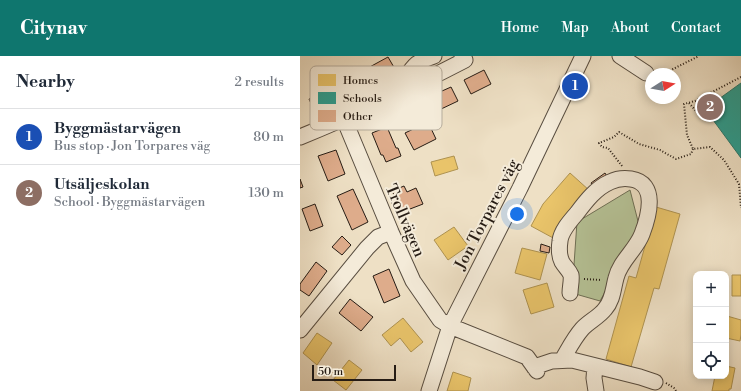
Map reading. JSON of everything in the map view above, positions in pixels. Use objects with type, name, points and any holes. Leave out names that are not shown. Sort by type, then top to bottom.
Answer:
[{"type":"street","points":[[413,66],[420,61],[434,56]]},
{"type":"street","points":[[442,72],[465,60],[462,56]]},
{"type":"street","name":"Jon Torpares väg","points":[[428,391],[450,326],[520,188],[583,56]]},
{"type":"street","points":[[620,56],[645,73]]},
{"type":"street","points":[[300,137],[317,130]]},
{"type":"street","name":"Trollvägen","points":[[349,130],[413,281],[440,320],[450,326],[527,357],[536,369],[552,361],[562,360]]},
{"type":"street","points":[[562,360],[582,329],[605,310],[614,291],[616,278],[620,269],[642,236],[646,225],[650,198],[648,190],[644,185],[632,179],[618,179],[609,182],[598,190],[574,217],[564,231],[560,241],[560,254],[562,262],[571,277],[570,293]]},
{"type":"street","points":[[300,330],[367,248],[378,237],[391,232]]},
{"type":"street","points":[[562,360],[572,360],[655,382]]},
{"type":"street","points":[[595,366],[594,378],[596,391]]},
{"type":"path","points":[[674,68],[699,56]]},
{"type":"path","points":[[632,179],[608,148],[602,147],[599,143],[614,137],[619,132],[639,144],[660,150],[676,159],[691,154],[693,149],[687,135],[684,104],[695,101],[741,77]]},
{"type":"path","points":[[689,103],[703,119]]},
{"type":"path","points":[[693,149],[710,148],[724,160],[739,184],[741,208]]},
{"type":"path","points":[[585,280],[607,280]]},
{"type":"green space","points":[[630,190],[640,229],[600,301],[572,293],[577,222]]},
{"type":"building: Homes","points":[[454,156],[458,169],[435,176],[431,162]]},
{"type":"building: Homes","points":[[570,173],[590,191],[555,239],[531,226],[543,204]]},
{"type":"building: Homes","points":[[656,207],[680,214],[659,289],[654,288],[631,367],[606,359],[629,276],[636,278]]},
{"type":"building: Homes","points":[[454,227],[468,246],[448,260],[434,240]]},
{"type":"building: Homes","points":[[522,248],[547,254],[540,280],[515,273]]},
{"type":"building: Homes","points":[[732,275],[741,275],[741,296],[732,296]]},
{"type":"building: Homes","points":[[547,283],[554,307],[531,314],[523,290]]},
{"type":"building: Homes","points":[[729,317],[741,320],[740,341],[729,339]]},
{"type":"building: Homes","points":[[403,318],[423,342],[411,352],[400,338],[391,346],[382,335]]},
{"type":"building: Homes","points":[[317,333],[332,343],[317,365],[303,353]]},
{"type":"building: Homes","points":[[349,360],[362,370],[346,390],[333,380]]},
{"type":"building: Homes","points":[[729,367],[735,368],[731,389],[729,389],[729,391],[712,391],[714,379],[729,379]]},
{"type":"building: Homes","points":[[453,372],[471,378],[468,391],[447,391]]},
{"type":"building: Schools","points":[[741,83],[741,158],[705,109]]},
{"type":"building: Other","points":[[388,57],[393,66],[372,66]]},
{"type":"building: Other","points":[[484,70],[491,84],[471,94],[464,80]]},
{"type":"building: Other","points":[[451,87],[458,101],[442,109],[442,91]]},
{"type":"building: Other","points":[[380,130],[388,130],[401,156],[386,162],[383,155],[381,155],[372,133]]},
{"type":"building: Other","points":[[411,130],[432,130],[436,139],[414,150],[405,133]]},
{"type":"building: Other","points":[[336,150],[345,174],[328,181],[318,156]]},
{"type":"building: Other","points":[[605,173],[608,178],[595,189],[591,183]]},
{"type":"building: Other","points":[[300,179],[303,187],[300,188]]},
{"type":"building: Other","points":[[404,186],[407,192],[416,188],[423,204],[397,214],[390,199],[395,197],[392,191]]},
{"type":"building: Other","points":[[353,189],[368,222],[352,230],[337,196]]},
{"type":"building: Other","points":[[315,204],[323,226],[310,231],[302,209]]},
{"type":"building: Other","points":[[342,236],[351,245],[342,255],[332,247]]},
{"type":"building: Other","points":[[541,244],[550,247],[549,253],[540,251]]},
{"type":"building: Other","points":[[316,262],[327,271],[309,296],[300,290],[300,284]]},
{"type":"building: Other","points":[[389,269],[400,296],[384,303],[373,276]]},
{"type":"building: Other","points":[[350,299],[373,317],[361,331],[339,313]]},
{"type":"place","name":"Byggmästarvägen","points":[[575,86]]},
{"type":"place","name":"Utsäljeskolan","points":[[710,107]]}]
